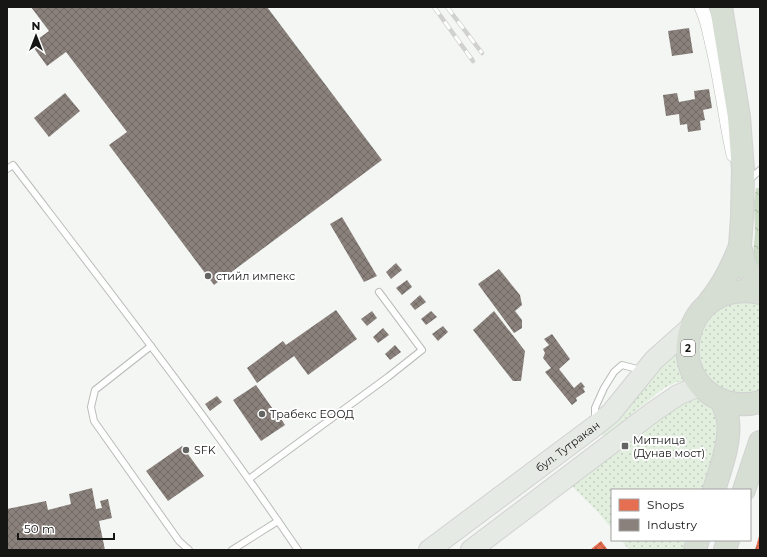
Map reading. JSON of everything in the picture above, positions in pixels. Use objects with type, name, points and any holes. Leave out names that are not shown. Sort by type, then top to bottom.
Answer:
[{"type":"highway","points":[[707,304],[721,287],[732,267],[740,246],[749,175],[721,7]]},
{"type":"highway","points":[[740,246],[745,266],[760,289]]},
{"type":"highway","name":"2","points":[[760,293],[748,291],[734,292],[719,296],[707,304],[691,327],[687,342],[688,357],[692,372],[701,385],[710,394],[721,400],[736,404],[752,404],[760,402]]},
{"type":"highway","points":[[714,489],[729,431],[728,420],[721,400]]},
{"type":"highway","points":[[744,489],[760,442]]},
{"type":"main road","name":"бул. Тутракан","points":[[429,550],[611,413],[644,371],[691,327]]},
{"type":"main road","points":[[471,550],[653,412],[678,395],[701,385]]},
{"type":"street","points":[[701,7],[706,20],[717,66],[728,133],[734,156],[749,175]]},
{"type":"lane","points":[[7,169],[13,165],[151,346],[249,479],[298,550]]},
{"type":"lane","points":[[249,479],[388,377],[422,350],[379,292]]},
{"type":"lane","points":[[151,346],[95,390],[91,408],[94,421],[179,541],[189,550]]},
{"type":"lane","points":[[232,550],[278,521]]},
{"type":"green space","points":[[756,188],[760,188],[760,263],[757,266],[753,256],[755,233],[754,202]]},
{"type":"green space","points":[[726,302],[760,302],[760,392],[758,393],[733,394],[706,378],[695,351],[705,317]]},
{"type":"green space","points":[[679,347],[687,381],[677,382],[664,388],[604,436],[600,431]]},
{"type":"green space","points":[[700,397],[707,401],[715,410],[718,427],[715,449],[702,489],[611,489],[611,528],[597,511],[571,485],[689,398]]},
{"type":"green space","points":[[622,541],[687,541],[684,550],[629,550]]},
{"type":"building: Shops","points":[[760,533],[760,550],[755,550]]},
{"type":"building: Shops","points":[[601,541],[608,550],[590,550]]},
{"type":"building: Industry","points":[[31,7],[267,7],[382,160],[214,285],[109,145],[127,132],[66,52],[47,66],[31,44],[49,31]]},
{"type":"building: Industry","points":[[689,28],[693,53],[672,56],[668,31]]},
{"type":"building: Industry","points":[[709,89],[712,108],[703,110],[705,120],[700,121],[701,130],[688,132],[687,124],[680,125],[679,114],[666,116],[663,95],[677,93],[679,102],[695,99],[694,91]]},
{"type":"building: Industry","points":[[65,93],[80,111],[49,137],[34,118]]},
{"type":"building: Industry","points":[[342,217],[377,276],[364,282],[330,224]]},
{"type":"building: Industry","points":[[396,263],[402,270],[391,279],[386,272]]},
{"type":"building: Industry","points":[[499,269],[520,295],[522,305],[515,311],[522,320],[522,328],[514,333],[478,284]]},
{"type":"building: Industry","points":[[407,280],[412,287],[402,295],[396,288]]},
{"type":"building: Industry","points":[[420,295],[426,302],[415,310],[410,304]]},
{"type":"building: Industry","points":[[336,310],[357,339],[308,375],[294,356],[257,383],[247,368],[283,341],[286,345]]},
{"type":"building: Industry","points":[[372,311],[377,318],[367,326],[361,319]]},
{"type":"building: Industry","points":[[431,311],[437,317],[426,325],[421,319]]},
{"type":"building: Industry","points":[[494,311],[525,351],[521,381],[513,381],[473,330]]},
{"type":"building: Industry","points":[[443,326],[448,332],[438,341],[432,334]]},
{"type":"building: Industry","points":[[383,328],[389,335],[378,343],[373,337]]},
{"type":"building: Industry","points":[[552,334],[570,359],[559,369],[574,388],[581,382],[585,387],[583,388],[585,392],[576,398],[577,401],[572,405],[545,372],[551,368],[543,358],[545,353],[543,349],[549,345],[544,339]]},
{"type":"building: Industry","points":[[395,345],[401,352],[390,360],[385,354]]},
{"type":"building: Industry","name":"Трабекс ЕООД","points":[[256,385],[275,412],[278,410],[285,425],[261,441],[233,400]]},
{"type":"building: Industry","points":[[217,396],[222,402],[210,411],[205,404]]},
{"type":"building: Industry","points":[[182,446],[204,476],[168,501],[146,471]]},
{"type":"building: Industry","points":[[92,488],[96,509],[102,508],[100,501],[108,499],[112,518],[99,521],[105,550],[7,550],[7,509],[46,501],[48,510],[71,504],[69,494]]},
{"type":"railway","points":[[434,7],[473,61]]},
{"type":"railway","points":[[447,7],[482,53]]},
{"type":"place","name":"стийл импекс","points":[[208,276]]},
{"type":"place","name":"Трабекс ЕООД","points":[[262,414]]},
{"type":"place","name":"Митница (Дунав мост)","points":[[625,446]]},
{"type":"place","name":"SFK","points":[[186,450]]}]
